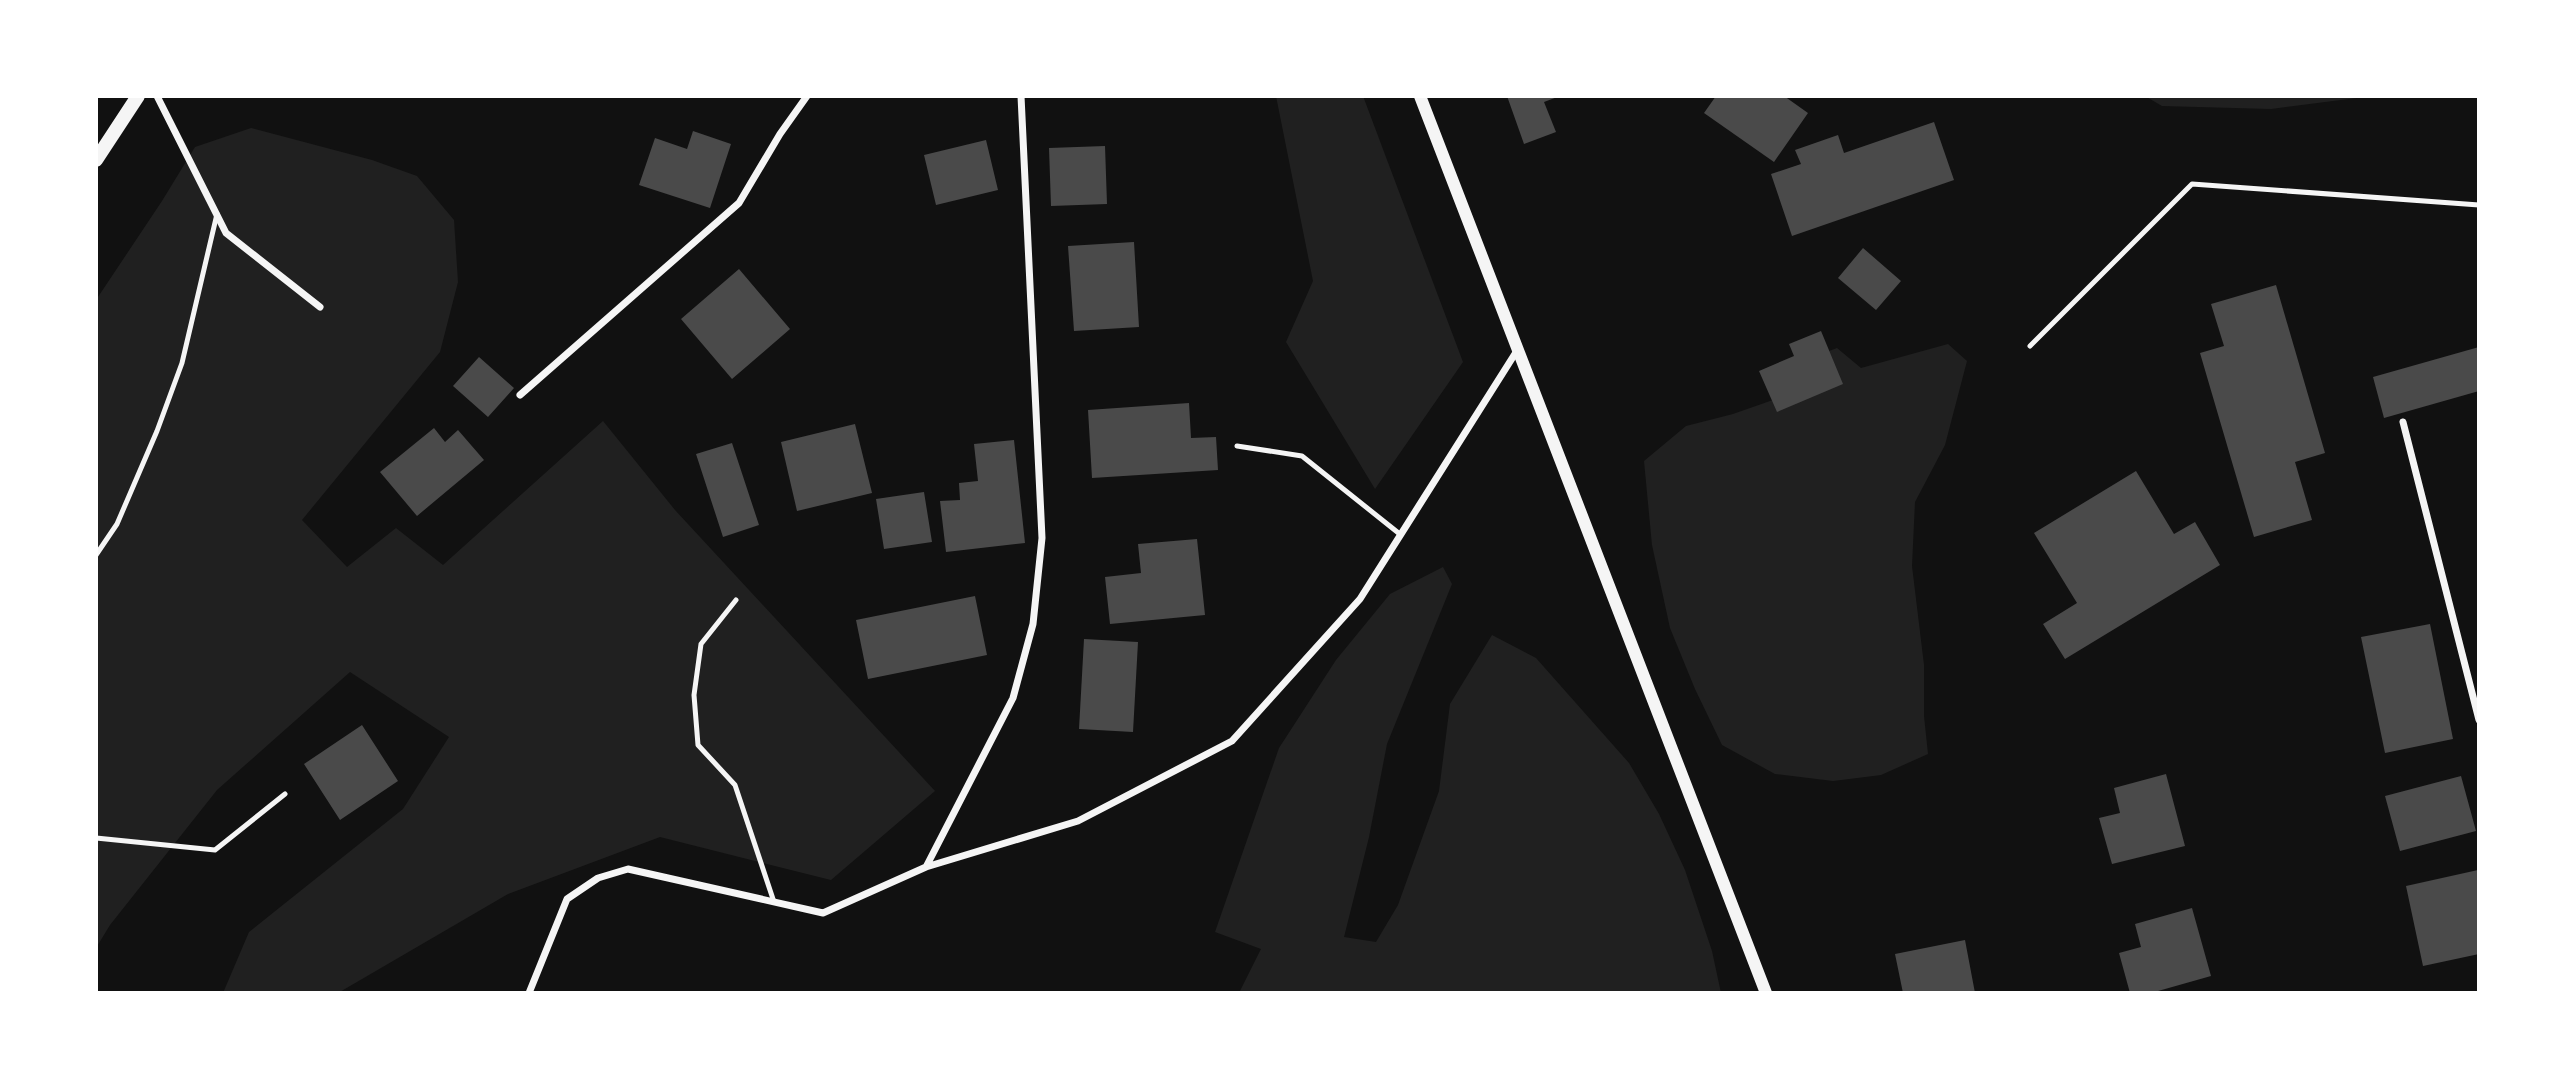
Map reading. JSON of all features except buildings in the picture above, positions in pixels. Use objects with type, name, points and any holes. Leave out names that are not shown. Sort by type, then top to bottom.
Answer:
[{"type":"main road","points":[[96,160],[138,96]]},
{"type":"street","points":[[157,96],[226,233],[320,307]]},
{"type":"street","points":[[520,395],[739,204],[780,134],[807,96]]},
{"type":"street","points":[[926,867],[1013,698],[1033,624],[1042,538],[1021,96]]},
{"type":"street","points":[[1420,96],[1766,993]]},
{"type":"street","points":[[529,993],[567,899],[598,878],[628,869],[823,913],[926,867],[1078,821],[1232,741],[1360,599],[1519,349]]},
{"type":"street","points":[[2403,422],[2479,720]]},
{"type":"lane","points":[[2030,346],[2192,184],[2479,205]]},
{"type":"lane","points":[[96,555],[117,524],[178,374],[216,214]]},
{"type":"lane","points":[[1237,446],[1302,456],[1401,535]]},
{"type":"lane","points":[[736,600],[701,644],[694,695],[698,745],[735,785],[774,902]]},
{"type":"lane","points":[[96,838],[215,850],[285,794]]},
{"type":"shaded area","points":[[1276,96],[1363,96],[1463,362],[1375,489],[1286,342],[1313,281]]},
{"type":"shaded area","points":[[2145,96],[2372,96],[2271,109],[2162,106]]},
{"type":"shaded area","points":[[251,128],[372,160],[417,176],[454,220],[458,282],[440,352],[302,520],[347,567],[396,528],[443,565],[603,421],[675,510],[935,791],[831,880],[660,837],[508,894],[338,993],[223,993],[249,932],[403,809],[449,737],[350,672],[217,790],[110,925],[96,948],[96,300],[195,147]]},
{"type":"shaded area","points":[[1948,344],[1967,361],[1945,445],[1915,502],[1912,566],[1924,665],[1924,716],[1928,754],[1881,775],[1833,781],[1775,774],[1722,745],[1695,689],[1670,628],[1652,545],[1644,461],[1686,426],[1733,414],[1793,393],[1787,367],[1837,348],[1861,368]]},
{"type":"shaded area","points":[[1443,567],[1452,584],[1387,744],[1369,837],[1344,937],[1376,942],[1398,905],[1439,791],[1450,704],[1492,635],[1536,658],[1629,763],[1659,814],[1685,870],[1712,951],[1721,993],[1239,993],[1261,949],[1215,932],[1279,748],[1336,660],[1390,594]]}]
